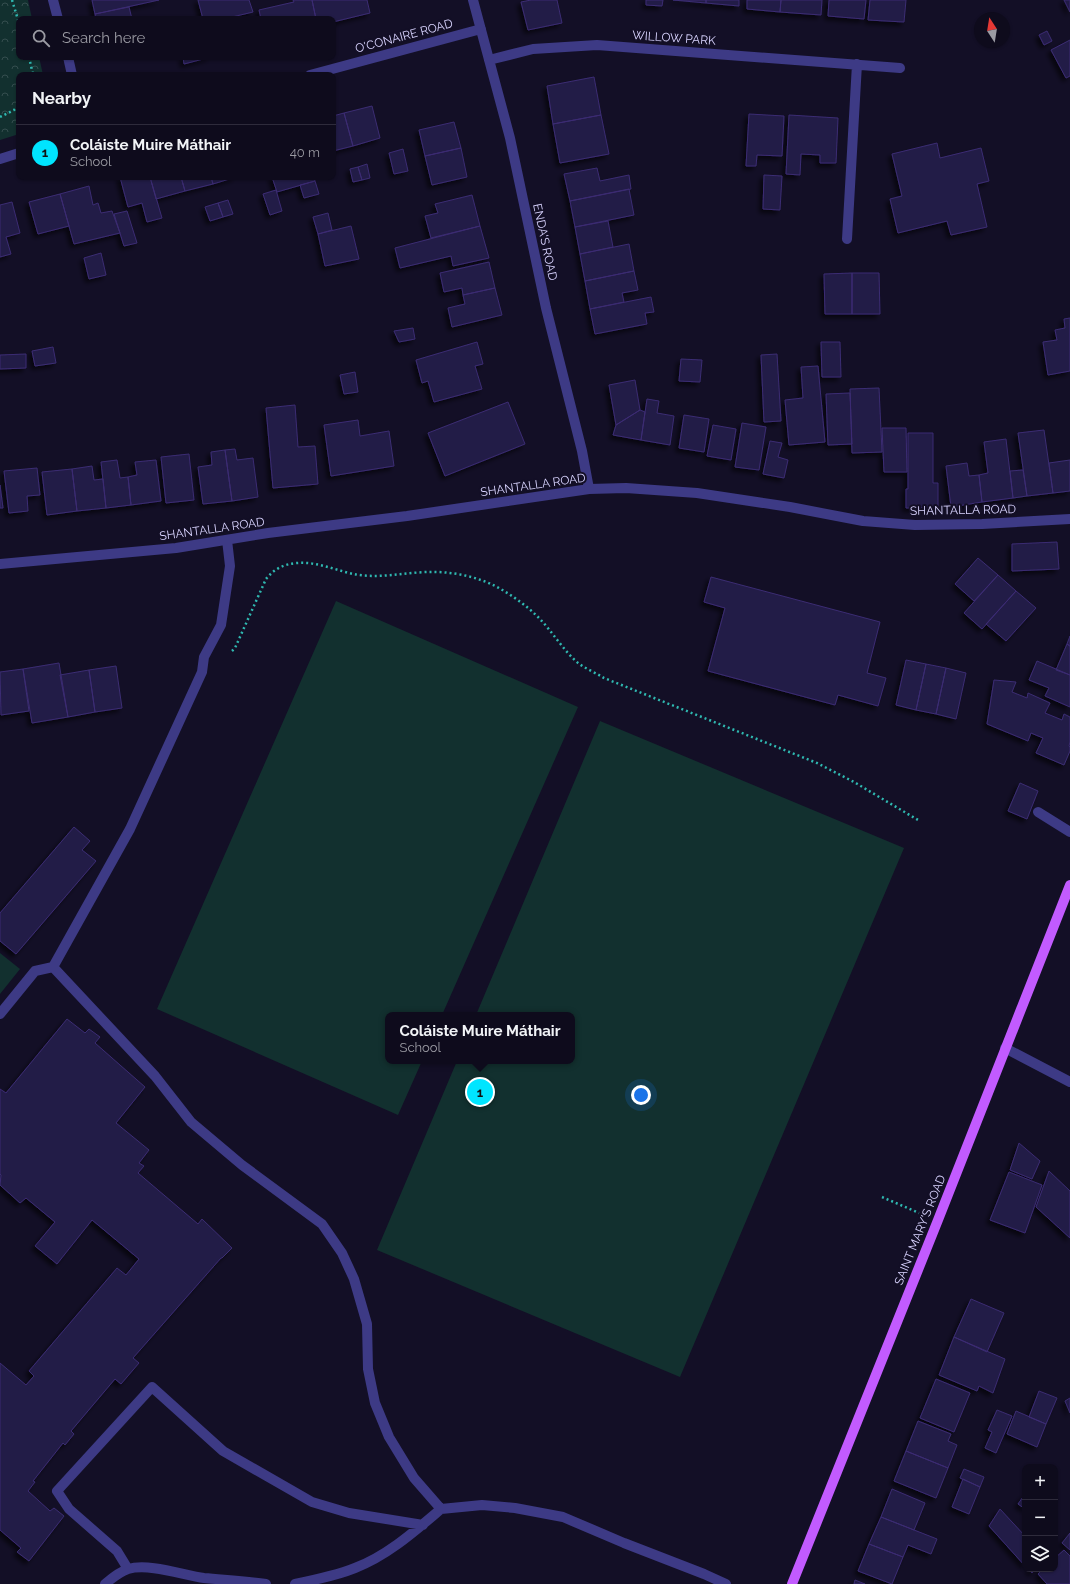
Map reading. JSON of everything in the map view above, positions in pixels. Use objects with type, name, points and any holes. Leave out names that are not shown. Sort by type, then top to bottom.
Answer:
[{"type":"main road","name":"SAINT MARY'S ROAD","points":[[792,1584],[927,1249],[1070,885]]},
{"type":"street","points":[[54,0],[57,16]]},
{"type":"street","name":"ENDA'S ROAD","points":[[473,0],[510,138],[546,308],[582,452],[589,489]]},
{"type":"street","name":"O'CONAIRE ROAD","points":[[321,72],[481,29]]},
{"type":"street","name":"WILLOW PARK","points":[[489,60],[533,49],[597,45],[900,68]]},
{"type":"street","points":[[69,60],[71,72]]},
{"type":"street","points":[[848,239],[857,64]]},
{"type":"street","points":[[0,159],[16,155]]},
{"type":"street","name":"SHANTALLA ROAD","points":[[0,564],[176,548],[268,533],[523,500],[589,489],[626,488],[697,493],[790,507],[863,521],[915,525],[969,525],[1070,519]]},
{"type":"street","points":[[0,1014],[35,971],[53,967],[130,829],[202,672],[204,657],[221,625],[230,566],[227,540]]},
{"type":"street","points":[[1038,812],[1070,832]]},
{"type":"street","points":[[53,967],[155,1076],[191,1122],[242,1165],[322,1224],[342,1252],[354,1279],[367,1324],[368,1369],[375,1403],[389,1437],[414,1478],[441,1509]]},
{"type":"street","points":[[1005,1048],[1070,1082]]},
{"type":"street","points":[[128,1569],[117,1551],[69,1509],[58,1492],[152,1387],[223,1451],[312,1502],[350,1513],[423,1525]]},
{"type":"street","points":[[295,1584],[321,1580],[356,1568],[384,1553],[423,1525],[441,1509],[482,1505],[515,1508],[563,1517],[726,1584]]},
{"type":"street","points":[[105,1584],[114,1576],[128,1569],[140,1568],[174,1571],[203,1577],[266,1584]]},
{"type":"path","points":[[12,0],[17,16]]},
{"type":"path","points":[[30,60],[32,72]]},
{"type":"path","points":[[0,117],[16,108]]},
{"type":"path","points":[[230,652],[235,648],[266,579],[273,570],[285,565],[298,563],[313,564],[358,575],[379,577],[426,572],[451,573],[472,578],[498,588],[521,603],[538,617],[578,663],[591,671],[604,678],[817,764],[854,782],[918,820]]},
{"type":"path","points":[[882,1197],[915,1212]]},
{"type":"green space","points":[[0,0],[28,0],[31,16],[16,16],[16,60],[40,60],[42,72],[16,72],[16,135],[0,140]]},
{"type":"green space","points":[[336,601],[578,707],[443,1012],[385,1012],[385,1064],[421,1064],[398,1115],[157,1009]]},
{"type":"green space","points":[[600,721],[904,848],[680,1377],[377,1250],[456,1064],[575,1064],[575,1012],[477,1012]]},
{"type":"green space","points":[[0,953],[20,969],[0,994]]},
{"type":"building","points":[[92,0],[159,0],[95,14]]},
{"type":"building","points":[[198,0],[249,0],[253,12],[236,16],[202,16]]},
{"type":"building","points":[[293,0],[312,0],[315,16],[260,16],[259,10],[294,2]]},
{"type":"building","points":[[312,0],[367,0],[370,13],[336,21],[336,16],[315,16]]},
{"type":"building","points":[[531,0],[557,0],[562,23],[528,30],[521,2]]},
{"type":"building","points":[[646,0],[663,0],[662,6],[646,5]]},
{"type":"building","points":[[673,0],[706,0],[706,3]]},
{"type":"building","points":[[706,0],[739,0],[739,6],[706,3]]},
{"type":"building","points":[[747,0],[781,0],[780,12],[747,9]]},
{"type":"building","points":[[781,0],[822,0],[821,15],[780,12]]},
{"type":"building","points":[[829,0],[866,0],[864,19],[828,16]]},
{"type":"building","points":[[870,0],[906,0],[904,22],[868,20]]},
{"type":"building","points":[[1064,0],[1070,0],[1070,12]]},
{"type":"building","points":[[129,7],[131,16],[95,16],[95,14]]},
{"type":"building","points":[[1047,31],[1052,41],[1044,45],[1039,35]]},
{"type":"building","points":[[1070,40],[1070,76],[1066,78],[1051,50]]},
{"type":"building","points":[[183,60],[199,60],[184,64]]},
{"type":"building","points":[[594,77],[601,115],[553,124],[547,86]]},
{"type":"building","points":[[372,106],[380,138],[353,146],[344,113]]},
{"type":"building","points":[[344,113],[353,146],[336,150],[336,115]]},
{"type":"building","points":[[749,114],[784,116],[782,156],[757,155],[756,166],[746,166]]},
{"type":"building","points":[[601,115],[609,154],[560,163],[553,124]]},
{"type":"building","points":[[789,115],[838,118],[836,163],[820,163],[820,155],[801,154],[800,175],[786,174]]},
{"type":"building","points":[[454,122],[461,148],[425,156],[419,130]]},
{"type":"building","points":[[937,143],[940,158],[981,148],[989,181],[977,184],[987,227],[951,235],[947,221],[898,233],[890,199],[902,196],[892,154]]},
{"type":"building","points":[[461,148],[467,177],[432,185],[425,156]]},
{"type":"building","points":[[403,149],[408,171],[394,174],[389,153]]},
{"type":"building","points":[[367,164],[370,178],[362,180],[358,167]]},
{"type":"building","points":[[358,167],[362,180],[353,182],[350,169]]},
{"type":"building","points":[[597,168],[600,181],[629,175],[631,189],[570,201],[564,174]]},
{"type":"building","points":[[764,175],[782,176],[780,210],[763,209]]},
{"type":"building","points":[[121,180],[151,180],[162,218],[147,222],[142,203],[128,207]]},
{"type":"building","points":[[151,180],[182,180],[185,191],[156,199]]},
{"type":"building","points":[[182,180],[212,180],[213,184],[185,191]]},
{"type":"building","points":[[212,180],[226,180],[213,184]]},
{"type":"building","points":[[273,180],[315,180],[315,181],[277,192]]},
{"type":"building","points":[[315,181],[319,194],[304,198],[300,185]]},
{"type":"building","points":[[89,186],[93,205],[98,203],[101,213],[112,211],[120,233],[74,244],[60,194]]},
{"type":"building","points":[[629,189],[634,215],[575,227],[570,201]]},
{"type":"building","points":[[276,190],[282,211],[270,215],[263,194]]},
{"type":"building","points":[[60,194],[69,226],[38,234],[29,202]]},
{"type":"building","points":[[472,195],[480,226],[431,238],[425,216],[438,213],[435,204]]},
{"type":"building","points":[[228,200],[233,214],[223,217],[218,203]]},
{"type":"building","points":[[12,202],[20,233],[6,237],[11,254],[0,257],[0,205]]},
{"type":"building","points":[[218,203],[223,217],[210,221],[205,207]]},
{"type":"building","points":[[127,211],[137,243],[124,246],[114,214]]},
{"type":"building","points":[[328,213],[332,230],[318,234],[313,217]]},
{"type":"building","points":[[608,221],[613,247],[580,254],[575,227]]},
{"type":"building","points":[[351,226],[359,259],[325,266],[318,234]]},
{"type":"building","points":[[480,226],[489,258],[453,266],[451,256],[400,268],[395,248]]},
{"type":"building","points":[[629,244],[634,271],[585,281],[580,254]]},
{"type":"building","points":[[101,253],[106,275],[89,279],[84,258]]},
{"type":"building","points":[[489,262],[495,288],[463,295],[462,288],[444,292],[440,273]]},
{"type":"building","points":[[634,271],[638,290],[622,293],[624,302],[590,309],[585,281]]},
{"type":"building","points":[[852,273],[852,314],[825,314],[824,274]]},
{"type":"building","points":[[852,273],[879,273],[880,314],[852,314]]},
{"type":"building","points":[[495,288],[502,315],[452,327],[448,308],[465,304],[463,295]]},
{"type":"building","points":[[651,297],[654,312],[645,313],[647,324],[595,334],[590,309]]},
{"type":"building","points":[[1070,318],[1070,371],[1048,375],[1043,342],[1057,340],[1055,330],[1065,328],[1064,319]]},
{"type":"building","points":[[413,328],[415,339],[399,342],[394,331]]},
{"type":"building","points":[[477,342],[483,364],[475,366],[482,389],[434,402],[428,381],[422,383],[416,360]]},
{"type":"building","points":[[821,342],[840,342],[841,377],[822,377]]},
{"type":"building","points":[[53,347],[56,363],[35,366],[32,351]]},
{"type":"building","points":[[26,354],[26,368],[0,369],[0,355]]},
{"type":"building","points":[[777,354],[781,421],[764,422],[761,355]]},
{"type":"building","points":[[681,359],[702,360],[700,382],[679,381]]},
{"type":"building","points":[[818,366],[825,442],[789,445],[785,400],[803,398],[801,367]]},
{"type":"building","points":[[355,372],[358,392],[344,394],[340,375]]},
{"type":"building","points":[[635,380],[640,410],[616,425],[609,385]]},
{"type":"building","points":[[879,388],[882,452],[852,453],[850,389]]},
{"type":"building","points":[[850,393],[852,444],[828,445],[826,394]]},
{"type":"building","points":[[647,399],[659,401],[657,413],[674,416],[670,445],[641,440]]},
{"type":"building","points":[[508,402],[525,444],[445,476],[428,433]]},
{"type":"building","points":[[295,405],[298,447],[315,446],[318,484],[273,488],[266,408]]},
{"type":"building","points":[[640,410],[645,412],[641,440],[613,435],[616,425]]},
{"type":"building","points":[[684,415],[709,419],[704,452],[679,448]]},
{"type":"building","points":[[358,420],[360,436],[389,431],[394,466],[331,476],[324,425]]},
{"type":"building","points":[[742,423],[766,427],[759,470],[735,467]]},
{"type":"building","points":[[713,425],[736,429],[731,460],[707,456]]},
{"type":"building","points":[[882,428],[906,428],[907,472],[884,472]]},
{"type":"building","points":[[1044,430],[1053,493],[1027,496],[1018,433]]},
{"type":"building","points":[[908,433],[933,433],[933,483],[938,483],[938,508],[906,508],[906,489],[908,489]]},
{"type":"building","points":[[1006,439],[1013,498],[982,502],[979,475],[988,473],[984,442]]},
{"type":"building","points":[[770,441],[782,443],[778,457],[788,460],[784,478],[763,474]]},
{"type":"building","points":[[235,449],[237,460],[253,458],[258,497],[232,501],[225,450]]},
{"type":"building","points":[[225,450],[232,501],[203,504],[198,467],[212,465],[211,452]]},
{"type":"building","points":[[189,454],[194,500],[166,503],[161,457]]},
{"type":"building","points":[[117,460],[120,478],[128,477],[131,505],[106,508],[101,462]]},
{"type":"building","points":[[156,460],[161,501],[131,505],[128,477],[137,475],[135,462]]},
{"type":"building","points":[[1070,460],[1070,491],[1053,493],[1049,463]]},
{"type":"building","points":[[967,463],[969,476],[979,475],[982,502],[951,507],[946,466]]},
{"type":"building","points":[[92,466],[94,480],[103,479],[106,508],[77,511],[72,469]]},
{"type":"building","points":[[37,468],[40,495],[27,496],[28,511],[9,513],[4,471]]},
{"type":"building","points":[[72,469],[77,511],[47,515],[42,472]]},
{"type":"building","points":[[1023,470],[1027,496],[1013,498],[1010,471]]},
{"type":"building","points":[[0,485],[3,508],[0,508]]},
{"type":"building","points":[[1057,542],[1059,569],[1012,571],[1012,544]]},
{"type":"building","points":[[978,558],[998,575],[974,601],[955,584]]},
{"type":"building","points":[[998,575],[1016,591],[982,629],[964,613]]},
{"type":"building","points":[[711,577],[880,622],[867,673],[886,678],[878,706],[838,695],[835,705],[708,671],[725,608],[704,602]]},
{"type":"building","points":[[1016,591],[1036,608],[1006,641],[986,624]]},
{"type":"building","points":[[1070,636],[1070,646],[1067,644]]},
{"type":"building","points":[[1067,644],[1070,646],[1070,675],[1056,670]]},
{"type":"building","points":[[906,660],[926,664],[916,710],[896,705]]},
{"type":"building","points":[[1037,661],[1070,675],[1070,707],[1045,696],[1049,688],[1029,680]]},
{"type":"building","points":[[59,663],[68,717],[32,723],[23,669]]},
{"type":"building","points":[[926,664],[946,668],[936,714],[916,710]]},
{"type":"building","points":[[116,666],[122,708],[95,712],[89,670]]},
{"type":"building","points":[[946,668],[966,673],[956,719],[936,714]]},
{"type":"building","points":[[23,669],[29,711],[1,715],[0,672]]},
{"type":"building","points":[[89,670],[95,712],[68,717],[60,675]]},
{"type":"building","points":[[994,680],[1016,682],[1012,692],[1027,698],[1028,693],[1050,703],[1045,713],[1062,720],[1064,714],[1070,717],[1070,751],[1064,765],[1036,753],[1043,738],[1031,733],[1028,741],[987,724]]},
{"type":"building","points":[[1020,783],[1038,791],[1027,819],[1008,811]]},
{"type":"building","points":[[74,827],[90,841],[82,850],[96,861],[16,954],[0,941],[0,913]]},
{"type":"building","points":[[67,1019],[85,1033],[89,1029],[100,1037],[95,1043],[145,1087],[116,1123],[149,1150],[139,1163],[144,1166],[138,1173],[198,1224],[202,1219],[232,1248],[221,1258],[133,1358],[139,1363],[121,1384],[115,1379],[71,1431],[74,1434],[65,1445],[63,1443],[33,1481],[35,1482],[28,1491],[50,1511],[54,1508],[64,1516],[29,1561],[17,1552],[21,1548],[0,1530],[0,1363],[26,1385],[34,1376],[29,1371],[117,1268],[126,1275],[139,1259],[92,1220],[57,1264],[35,1246],[55,1222],[26,1198],[20,1203],[0,1185],[0,1089],[6,1093]]},
{"type":"building","points":[[1019,1143],[1040,1161],[1032,1179],[1010,1170]]},
{"type":"building","points":[[1049,1171],[1070,1191],[1070,1238],[1036,1207]]},
{"type":"building","points":[[1009,1172],[1042,1185],[1025,1233],[990,1220]]},
{"type":"building","points":[[971,1299],[1004,1313],[987,1352],[954,1337]]},
{"type":"building","points":[[954,1337],[1005,1359],[993,1393],[979,1386],[977,1391],[939,1375]]},
{"type":"building","points":[[936,1379],[970,1393],[954,1432],[920,1418]]},
{"type":"building","points":[[1039,1391],[1057,1398],[1046,1424],[1029,1417]]},
{"type":"building","points":[[1070,1398],[1070,1413],[1065,1401]]},
{"type":"building","points":[[997,1410],[1012,1416],[996,1453],[985,1448],[992,1432],[988,1430]]},
{"type":"building","points":[[1016,1411],[1046,1424],[1037,1447],[1007,1434]]},
{"type":"building","points":[[918,1421],[951,1434],[948,1441],[957,1445],[948,1468],[906,1451]]},
{"type":"building","points":[[906,1451],[948,1468],[936,1498],[894,1481]]},
{"type":"building","points":[[964,1469],[984,1477],[980,1487],[960,1478]]},
{"type":"building","points":[[963,1479],[980,1487],[969,1514],[952,1507]]},
{"type":"building","points":[[892,1489],[925,1503],[914,1530],[881,1517]]},
{"type":"building","points":[[1022,1498],[1022,1507],[1018,1504]]},
{"type":"building","points":[[1000,1509],[1022,1533],[1022,1563],[989,1526]]},
{"type":"building","points":[[881,1517],[937,1539],[931,1554],[908,1545],[903,1557],[869,1544]]},
{"type":"building","points":[[1070,1533],[1070,1550],[1062,1543]]},
{"type":"building","points":[[869,1544],[903,1557],[892,1584],[858,1571]]},
{"type":"building","points":[[1064,1550],[1070,1556],[1070,1584],[1047,1584],[1038,1574],[1040,1572],[1058,1572],[1058,1555]]},
{"type":"building","points":[[855,1580],[865,1584],[854,1584]]},
{"type":"place","name":"Coláiste Muire Máthair","points":[[480,1092]]}]
